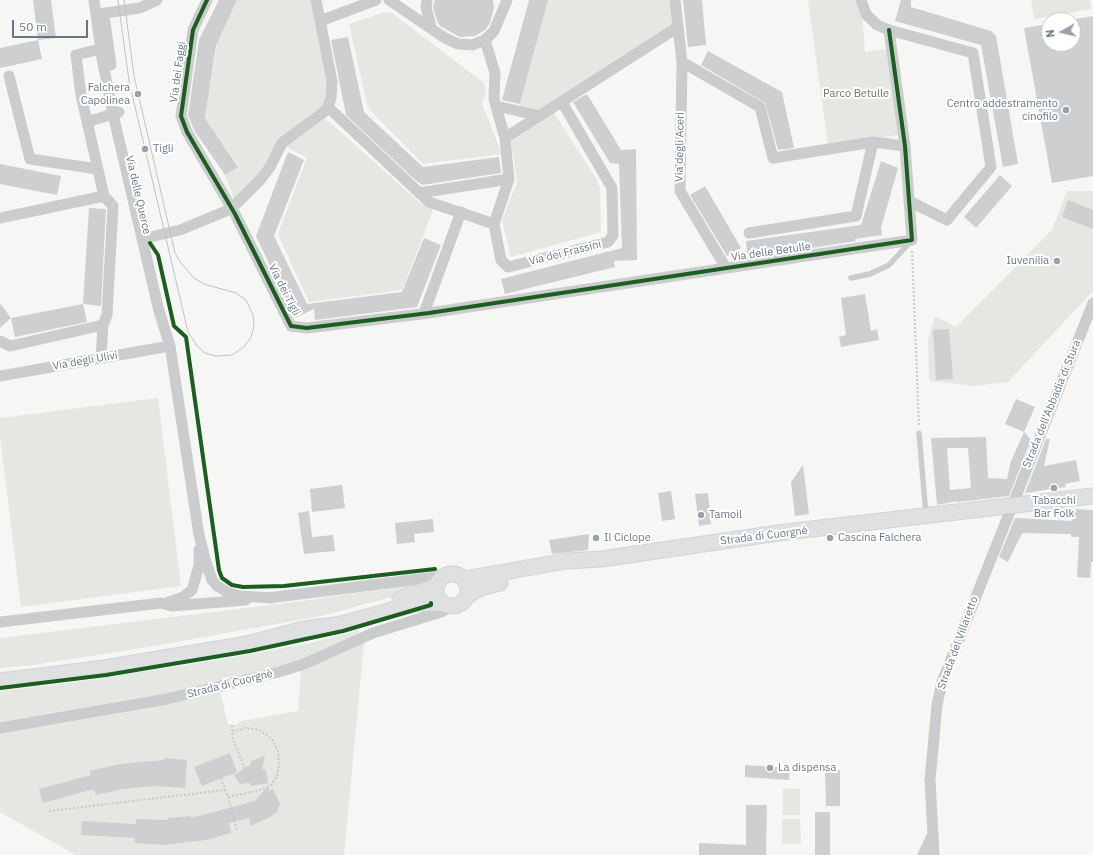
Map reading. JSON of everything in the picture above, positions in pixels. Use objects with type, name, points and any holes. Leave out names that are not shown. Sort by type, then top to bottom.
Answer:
[{"type":"main road","name":"Strada di Cuorgnè","points":[[464,580],[566,562],[602,559],[696,544],[1093,496]]},
{"type":"main road","name":"Strada di Cuorgnè","points":[[467,596],[486,586],[567,570],[602,559]]},
{"type":"main road","points":[[0,681],[104,668],[248,644],[304,629],[342,624],[414,604],[460,604],[467,596],[468,587],[464,580],[455,574],[372,608],[320,621],[304,629]]},
{"type":"main road","points":[[440,581],[437,594],[447,604]]},
{"type":"street","name":"Via delle Querce","points":[[94,0],[100,14]]},
{"type":"street","name":"Via delle Querce","points":[[102,0],[100,14],[104,47],[116,113],[145,238],[159,311],[170,346],[199,535],[212,580],[217,586],[229,593],[240,596],[274,598]]},
{"type":"street","points":[[100,14],[140,8],[157,0]]},
{"type":"street","name":"Via dei Faggi","points":[[206,0],[193,30],[181,116],[187,132],[232,209]]},
{"type":"street","points":[[145,238],[180,230],[232,209],[261,179],[270,167],[282,143],[324,112],[328,107],[331,98],[332,81],[316,0]]},
{"type":"street","points":[[320,21],[360,2],[376,0]]},
{"type":"street","points":[[389,0],[431,27],[445,38],[458,44],[472,45],[485,40],[494,31],[507,0]]},
{"type":"street","points":[[427,0],[426,7],[431,27]]},
{"type":"street","name":"Via degli Aceri","points":[[675,0],[682,62],[680,191],[726,268]]},
{"type":"street","points":[[861,0],[866,14],[877,25],[889,30],[973,53],[992,167],[947,220],[909,201]]},
{"type":"street","points":[[505,138],[678,27]]},
{"type":"street","points":[[889,30],[905,146],[912,240]]},
{"type":"street","points":[[660,38],[680,47]]},
{"type":"street","name":"Via dei Frassini","points":[[485,40],[495,73],[494,99],[505,138],[509,179],[494,224],[501,260],[508,267],[608,242],[613,235],[612,188],[562,102]]},
{"type":"street","points":[[101,358],[103,325],[107,315],[113,206],[104,196],[81,95],[76,55],[104,47]]},
{"type":"street","points":[[682,62],[760,107],[773,158],[873,142],[905,146]]},
{"type":"street","points":[[9,76],[30,159],[98,169]]},
{"type":"street","points":[[496,106],[540,116]]},
{"type":"street","points":[[328,107],[429,202],[494,224]]},
{"type":"street","points":[[87,122],[116,113]]},
{"type":"street","name":"Via delle Betulle","points":[[748,233],[856,216],[873,142]]},
{"type":"street","points":[[420,193],[509,179]]},
{"type":"street","points":[[0,218],[104,196]]},
{"type":"street","name":"Via dei Tigli","points":[[232,209],[291,326],[307,328],[424,313]]},
{"type":"street","points":[[424,313],[461,212]]},
{"type":"street","name":"Via delle Betulle","points":[[424,313],[912,240]]},
{"type":"street","name":"Strada dell'Abbadia di Stura","points":[[1011,505],[1093,303]]},
{"type":"street","points":[[0,341],[10,346],[103,325]]},
{"type":"street","name":"Via degli Ulivi","points":[[0,376],[170,346]]},
{"type":"street","name":"Strada del Villaretto","points":[[934,855],[930,780],[937,705],[942,682],[1011,505]]},
{"type":"street","name":"Via delle Querce","points":[[161,603],[183,597],[192,590],[199,566],[199,535]]},
{"type":"street","points":[[0,622],[161,603],[172,606],[274,598],[440,581]]},
{"type":"street","name":"Strada di Cuorgnè","points":[[0,728],[161,700],[279,672],[304,664],[373,633],[441,612],[447,604]]},
{"type":"street","name":"Strada del Villaretto","points":[[923,855],[932,836]]},
{"type":"lane","points":[[851,278],[870,274],[889,265],[912,240]]},
{"type":"lane","points":[[919,433],[926,515]]},
{"type":"path","points":[[912,240],[919,433]]},
{"type":"path","points":[[232,725],[234,739],[245,769]]},
{"type":"path","points":[[228,797],[260,790],[271,785],[277,776],[279,764],[278,751],[272,739],[260,730],[245,728],[233,732]]},
{"type":"path","points":[[221,778],[228,797],[237,831]]},
{"type":"path","points":[[49,811],[225,790]]},
{"type":"green space","points":[[237,0],[312,0],[327,74],[327,91],[324,104],[235,202],[225,175],[238,166],[205,118],[217,44]]},
{"type":"green space","points":[[548,0],[671,0],[673,26],[537,112],[519,108]]},
{"type":"green space","name":"Parco Betulle","points":[[808,0],[861,0],[865,52],[886,49],[899,135],[828,145]]},
{"type":"green space","points":[[1031,0],[1090,0],[1091,9],[1074,12],[1041,12],[1041,18],[1034,19]]},
{"type":"green space","points":[[385,12],[392,13],[484,83],[486,90],[482,104],[502,154],[423,164],[368,108],[349,24]]},
{"type":"green space","points":[[554,113],[596,178],[600,188],[601,232],[511,257],[502,221],[517,182],[511,141]]},
{"type":"green space","points":[[326,119],[419,202],[433,210],[402,290],[309,302],[281,241],[278,233],[307,158],[286,147]]},
{"type":"green space","name":"Iuvenilia","points":[[1067,191],[1093,191],[1093,291],[1008,382],[975,386],[929,381],[928,340],[935,316],[956,327],[1052,230]]},
{"type":"green space","points":[[158,398],[181,586],[21,607],[0,437],[0,418]]},
{"type":"green space","points":[[421,584],[414,591],[321,616],[154,646],[33,665],[0,668],[0,638],[287,603]]},
{"type":"green space","points":[[359,630],[359,633],[350,639],[283,667],[181,692],[0,723],[0,691],[76,682],[230,658],[310,643]]},
{"type":"green space","points":[[364,643],[344,855],[76,855],[0,812],[0,733],[103,716],[220,691],[228,724],[236,725],[242,721],[298,711],[301,670]]},
{"type":"green space","points":[[783,788],[800,789],[800,815],[783,815]]},
{"type":"green space","points":[[782,819],[800,819],[801,844],[782,844]]},
{"type":"building","points":[[33,0],[51,0],[56,38],[38,40]]},
{"type":"building","points":[[219,0],[237,0],[216,46],[205,118],[238,167],[225,175],[194,130],[188,115],[199,40]]},
{"type":"building","points":[[435,0],[493,0],[494,8],[490,23],[485,30],[475,36],[460,37],[440,26],[433,7]]},
{"type":"building","points":[[529,0],[548,0],[520,104],[502,100]]},
{"type":"building","points":[[683,0],[702,0],[706,45],[688,47]]},
{"type":"building","points":[[901,0],[911,0],[911,7],[991,31],[996,36],[1018,164],[1003,167],[981,45],[895,21]]},
{"type":"building","name":"Centro addestramento cinofilo","points":[[1093,16],[1093,176],[1052,183],[1024,28],[1041,25],[1041,52],[1081,52],[1081,18]]},
{"type":"building","points":[[348,37],[364,112],[423,167],[499,157],[501,173],[422,185],[413,178],[346,115],[331,40]]},
{"type":"building","points":[[38,40],[42,59],[0,68],[0,48]]},
{"type":"building","points":[[708,51],[782,92],[794,148],[778,150],[765,103],[701,65]]},
{"type":"building","points":[[587,94],[621,150],[636,149],[637,260],[614,261],[615,267],[505,294],[501,279],[622,248],[619,164],[610,163],[573,102]]},
{"type":"building","points":[[288,152],[304,160],[274,236],[307,304],[402,292],[424,238],[441,245],[417,307],[315,320],[314,309],[295,318],[256,236]]},
{"type":"building","points":[[881,161],[898,168],[881,228],[882,235],[855,239],[856,241],[748,258],[746,241],[861,225]]},
{"type":"building","points":[[0,164],[61,176],[57,195],[0,184]]},
{"type":"building","points":[[1000,175],[1012,186],[976,228],[964,217]]},
{"type":"building","points":[[705,186],[741,248],[727,256],[690,195]]},
{"type":"building","points":[[1068,200],[1093,210],[1093,229],[1062,217]]},
{"type":"building","points":[[89,208],[106,209],[101,306],[83,304]]},
{"type":"building","points":[[865,294],[871,331],[877,329],[879,340],[841,347],[839,337],[846,335],[841,298]]},
{"type":"building","points":[[0,303],[11,318],[0,328]]},
{"type":"building","points":[[83,304],[87,322],[15,337],[11,318]]},
{"type":"building","points":[[949,329],[953,379],[936,380],[933,330]]},
{"type":"building","points":[[1016,399],[1035,407],[1024,432],[1005,424]]},
{"type":"building","points":[[1024,432],[1031,440],[1009,496],[957,501],[937,505],[931,438],[986,437],[988,478],[1007,479],[1011,461]],"holes":[[[947,448],[968,448],[971,488],[950,490]]]},
{"type":"building","points":[[1046,439],[1050,439],[1044,466],[1076,460],[1080,481],[1065,484],[1066,487],[1025,493]]},
{"type":"building","points":[[803,465],[809,514],[795,516],[791,482]]},
{"type":"building","points":[[342,485],[345,508],[312,512],[310,489]]},
{"type":"building","points":[[671,491],[675,519],[662,521],[658,493]]},
{"type":"building","points":[[708,493],[711,524],[699,526],[695,494]]},
{"type":"building","points":[[1073,509],[1093,510],[1093,562],[1091,562],[1090,578],[1077,577],[1079,537],[1071,537],[1071,534],[1022,533],[1008,562],[999,557],[1015,518],[1072,521]]},
{"type":"building","points":[[309,511],[312,537],[333,535],[335,551],[304,554],[298,513]]},
{"type":"building","points":[[433,519],[434,532],[414,534],[415,542],[397,544],[395,523]]},
{"type":"building","points":[[589,534],[588,550],[552,554],[549,540]]},
{"type":"building","points":[[230,753],[237,772],[202,786],[194,767]]},
{"type":"building","points":[[265,756],[262,769],[266,770],[268,783],[251,786],[250,783],[240,784],[234,775],[250,765],[251,761]]},
{"type":"building","points":[[164,758],[187,760],[185,788],[154,786],[122,789],[96,795],[94,789],[43,803],[39,789],[91,775],[90,771],[120,764],[164,760]]},
{"type":"building","points":[[745,765],[790,768],[789,780],[745,777]]},
{"type":"building","points":[[825,769],[840,770],[840,806],[826,806]]},
{"type":"building","points":[[268,786],[269,791],[273,789],[280,804],[277,812],[251,826],[249,818],[229,823],[231,833],[206,840],[164,845],[135,843],[135,838],[81,835],[82,821],[136,824],[136,819],[168,820],[168,818],[191,816],[191,818],[255,801]]},
{"type":"building","points":[[746,805],[767,805],[766,855],[699,855],[699,843],[746,845]]},
{"type":"building","points":[[815,812],[830,812],[830,855],[815,855]]},
{"type":"tram line","points":[[118,0],[129,81],[188,332],[197,346],[205,353],[216,356],[232,355],[245,346],[251,337],[254,326],[253,315],[246,300],[236,293],[204,284],[194,278],[180,262],[175,253],[134,76],[124,0]]},
{"type":"cycle path","points":[[207,0],[193,30],[181,116],[187,132],[235,214],[291,326],[307,328],[429,313],[912,240],[905,146],[889,30]]},
{"type":"cycle path","points":[[150,243],[158,255],[174,326],[186,337],[219,570],[222,578],[232,585],[243,587],[284,586],[435,569]]},
{"type":"cycle path","points":[[0,688],[106,675],[250,651],[343,631],[431,605],[431,603]]},
{"type":"place","name":"Falchera Capolinea","points":[[138,94]]},
{"type":"place","name":"Centro addestramento cinofilo","points":[[1066,110]]},
{"type":"place","name":"Tigli","points":[[145,149]]},
{"type":"place","name":"Iuvenilia","points":[[1057,261]]},
{"type":"place","name":"Tabacchi Bar Folk","points":[[1054,488]]},
{"type":"place","name":"Tamoil","points":[[701,515]]},
{"type":"place","name":"Il Ciclope","points":[[596,538]]},
{"type":"place","name":"Cascina Falchera","points":[[830,538]]},
{"type":"place","name":"La dispensa","points":[[770,768]]}]
